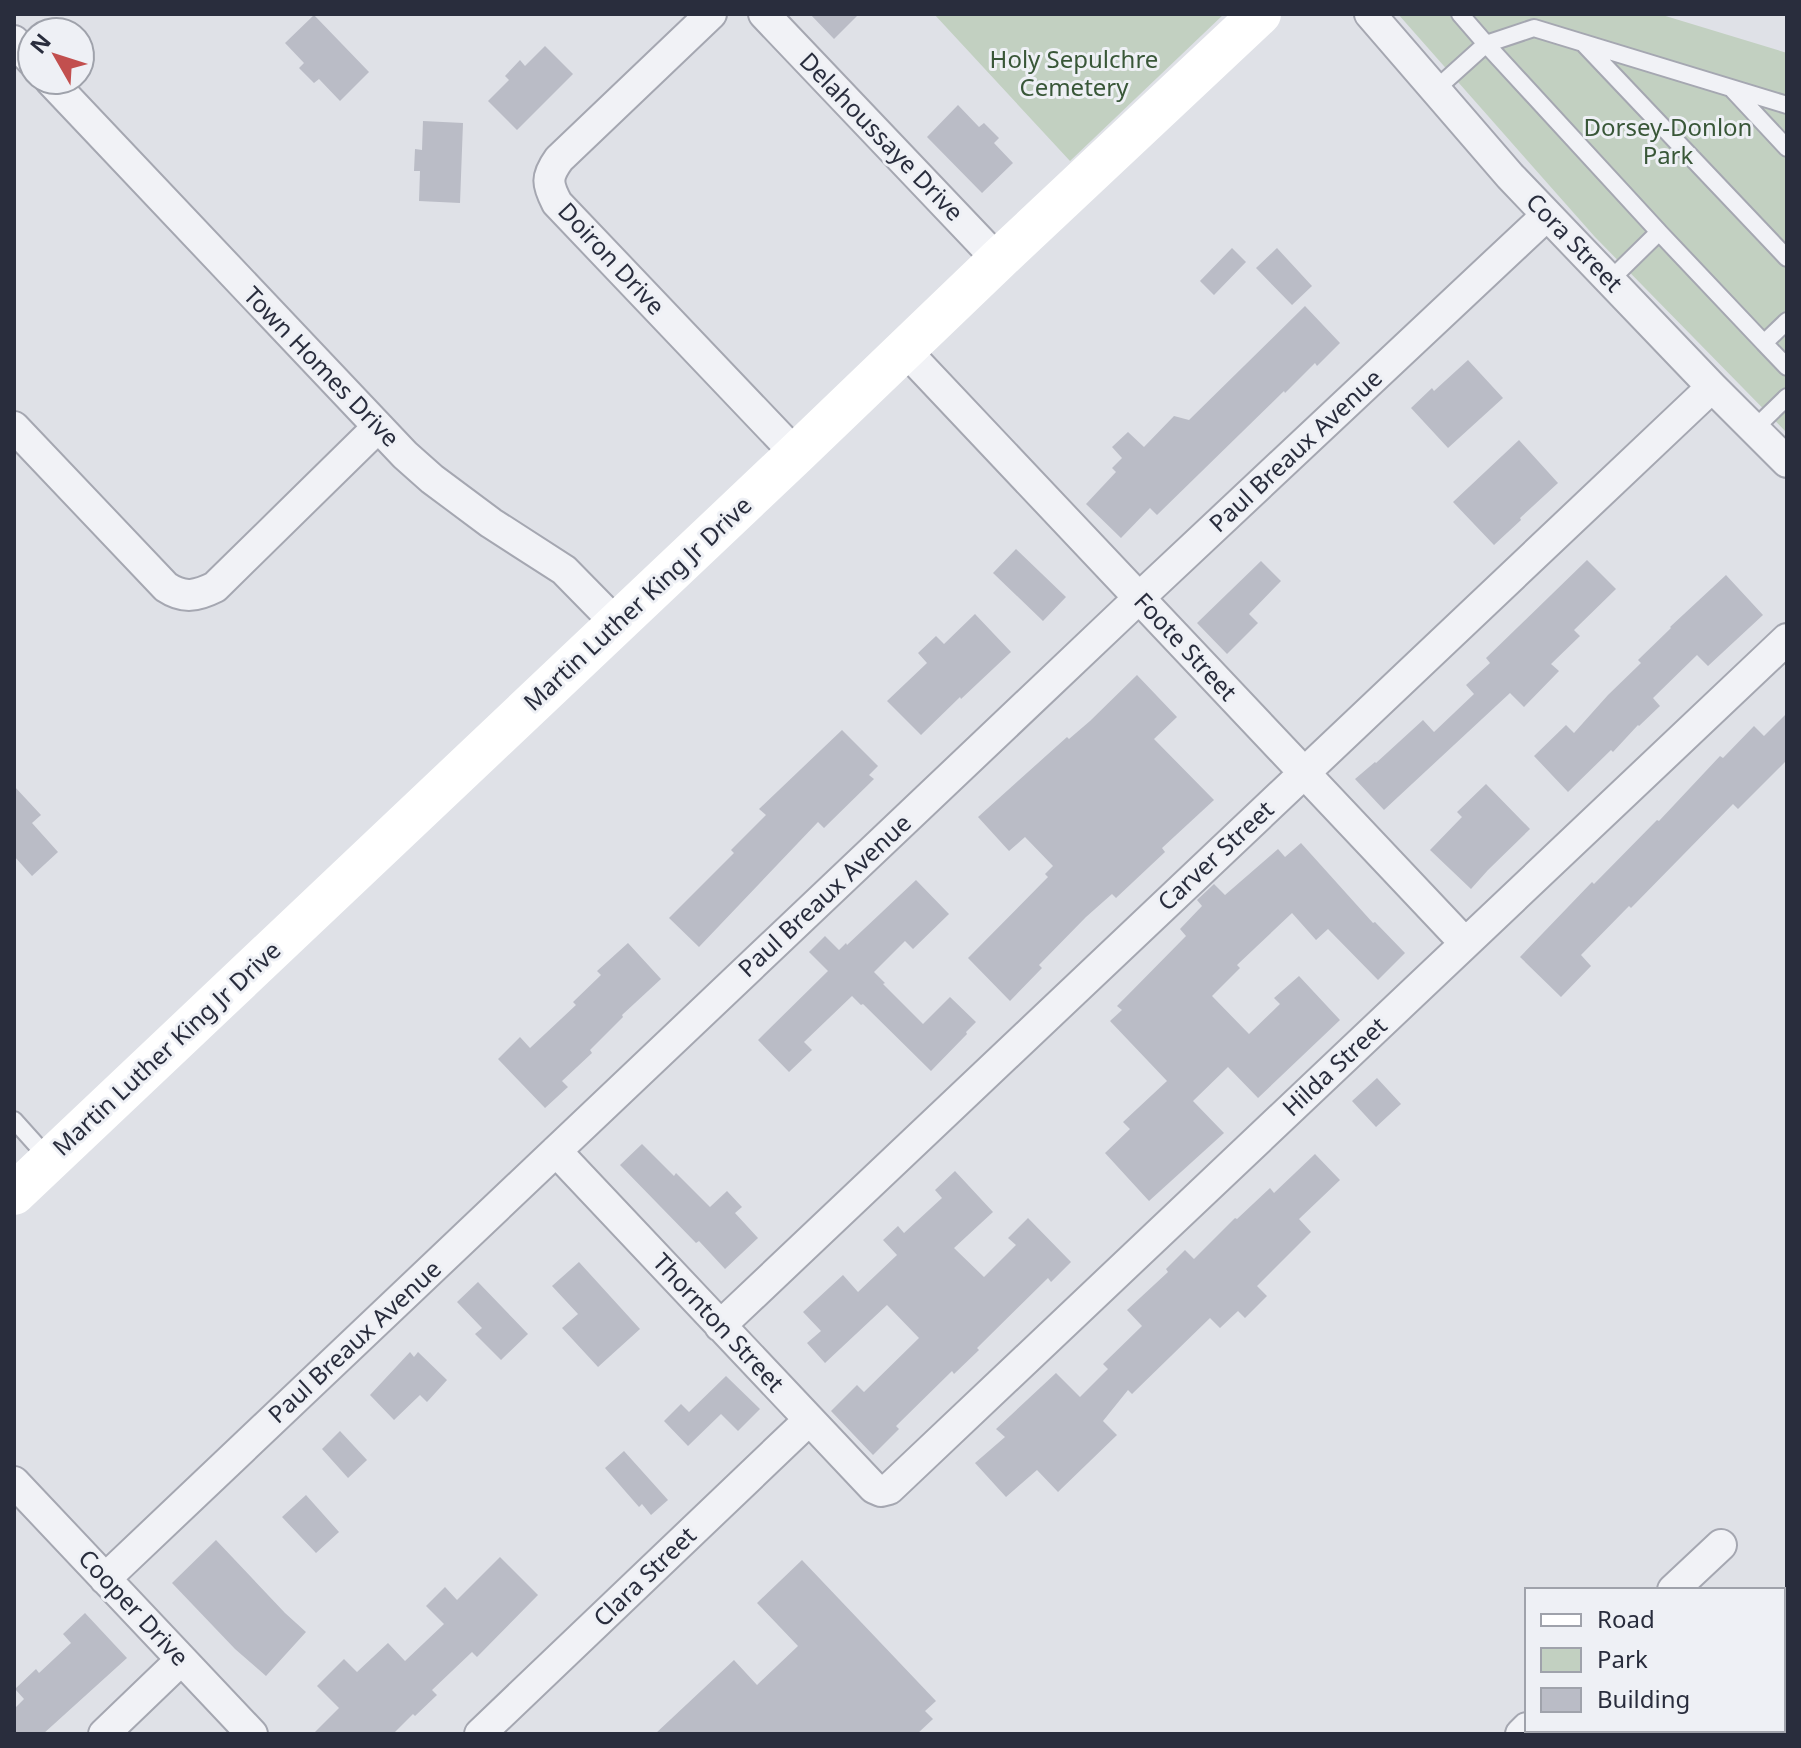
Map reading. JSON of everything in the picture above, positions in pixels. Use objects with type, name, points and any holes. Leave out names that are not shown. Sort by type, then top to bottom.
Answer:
[{"type":"street","name":"Delahoussaye Drive","points":[[764,14],[998,260]]},
{"type":"street","name":"Martin Luther King Jr Drive","points":[[14,1194],[1260,14]]},
{"type":"street","name":"Cora Street","points":[[1370,14],[1510,176],[1787,462]]},
{"type":"street","name":"Doiron Drive","points":[[698,18],[559,159],[551,170],[549,184],[557,203],[796,454]]},
{"type":"street","name":"Town Homes Drive","points":[[65,96],[377,428],[432,479],[491,523],[564,570],[617,624]]},
{"type":"street","name":"Paul Breaux Avenue","points":[[105,1579],[1547,215]]},
{"type":"street","name":"Foote Street","points":[[905,350],[1465,943]]},
{"type":"street","name":"Carver Street","points":[[720,1326],[1712,387]]},
{"type":"street","points":[[14,427],[166,587],[185,596],[199,595],[215,587],[377,428]]},
{"type":"street","name":"Hilda Street","points":[[881,1491],[889,1489],[901,1478],[1787,639]]},
{"type":"street","name":"Thornton Street","points":[[556,1151],[809,1420],[874,1488],[881,1491]]},
{"type":"street","name":"Clara Street","points":[[480,1734],[809,1420]]},
{"type":"street","name":"Cooper Drive","points":[[14,1482],[252,1734]]},
{"type":"street","points":[[1675,1588],[1721,1545]]},
{"type":"street","points":[[104,1734],[181,1660]]},
{"type":"lane","points":[[1460,14],[1787,367]]},
{"type":"lane","points":[[1436,89],[1486,44],[1534,28],[1787,105]]},
{"type":"lane","points":[[1583,43],[1787,258]]},
{"type":"lane","points":[[1731,88],[1787,148]]},
{"type":"lane","points":[[1610,280],[1659,232]]},
{"type":"lane","points":[[1764,343],[1787,321]]},
{"type":"lane","points":[[1754,429],[1787,397]]},
{"type":"lane","points":[[14,1120],[50,1160]]},
{"type":"green space","name":"Holy Sepulchre Cemetery","points":[[934,14],[1224,14],[1070,161]]},
{"type":"green space","name":"Dorsey-Donlon Park","points":[[1398,14],[1659,14],[1787,53],[1787,433],[1595,237]]},
{"type":"building","points":[[810,14],[859,14],[834,39]]},
{"type":"building","points":[[314,15],[369,72],[340,101],[319,79],[314,83],[299,68],[304,63],[285,43]]},
{"type":"building","points":[[545,46],[573,74],[517,130],[488,101],[509,80],[505,76],[520,60],[525,66]]},
{"type":"building","points":[[958,105],[979,127],[984,123],[999,138],[994,143],[1013,163],[982,193],[927,137]]},
{"type":"building","points":[[423,121],[463,123],[460,203],[419,201],[420,171],[414,171],[415,149],[422,150]]},
{"type":"building","points":[[1232,248],[1246,262],[1214,295],[1200,281]]},
{"type":"building","points":[[1277,248],[1312,286],[1292,305],[1256,268]]},
{"type":"building","points":[[1305,306],[1340,343],[1317,366],[1315,363],[1284,391],[1157,515],[1150,508],[1121,538],[1086,504],[1116,472],[1112,468],[1122,458],[1112,447],[1128,432],[1144,447],[1174,416],[1189,420]]},
{"type":"building","points":[[1468,360],[1503,398],[1448,448],[1411,408]]},
{"type":"building","points":[[1519,440],[1558,483],[1494,545],[1453,502]]},
{"type":"building","points":[[1016,549],[1066,597],[1043,621],[993,573]]},
{"type":"building","points":[[1587,560],[1616,589],[1574,630],[1580,636],[1551,664],[1559,671],[1524,707],[1510,693],[1384,810],[1355,779],[1423,720],[1434,732],[1474,694],[1466,685],[1490,663],[1486,658]]},
{"type":"building","points":[[1261,561],[1281,581],[1249,614],[1258,623],[1227,654],[1197,623]]},
{"type":"building","points":[[1726,575],[1763,615],[1708,666],[1697,655],[1653,698],[1660,706],[1568,792],[1534,756],[1566,725],[1574,733],[1641,663],[1638,660]]},
{"type":"building","points":[[975,614],[1011,652],[921,735],[887,701],[927,663],[918,653],[936,636],[944,644]]},
{"type":"building","points":[[1137,675],[1177,717],[1154,739],[1214,800],[1162,848],[1165,852],[1116,898],[1112,894],[1086,917],[1039,965],[1042,968],[1010,1001],[968,958],[1048,877],[1045,874],[1053,866],[1025,837],[1009,851],[978,817],[1067,737],[1069,739],[1090,721]]},
{"type":"building","points":[[1787,713],[1787,760],[1738,809],[1733,804],[1581,955],[1591,966],[1561,997],[1520,957],[1592,882],[1594,884],[1659,821],[1720,756],[1723,758],[1754,726],[1764,736]]},
{"type":"building","points":[[842,730],[878,766],[869,775],[874,779],[824,828],[818,822],[699,947],[669,918],[734,853],[731,850],[766,815],[759,809]]},
{"type":"building","points":[[1486,784],[1530,829],[1471,889],[1430,850],[1462,817],[1457,812]]},
{"type":"building","points":[[14,786],[41,815],[32,823],[58,852],[32,876],[14,856]]},
{"type":"building","points":[[1301,843],[1373,923],[1405,953],[1378,980],[1328,929],[1316,940],[1292,913],[1237,965],[1240,968],[1212,996],[1249,1034],[1280,1004],[1274,998],[1299,976],[1340,1020],[1258,1098],[1228,1067],[1193,1101],[1224,1133],[1149,1201],[1105,1153],[1130,1129],[1123,1122],[1167,1081],[1110,1021],[1122,1010],[1117,1006],[1186,936],[1180,929],[1202,906],[1197,900],[1214,884],[1225,895],[1278,849],[1285,857]]},
{"type":"building","points":[[916,880],[949,914],[913,949],[905,941],[874,972],[923,1024],[950,997],[976,1022],[931,1071],[852,996],[804,1042],[812,1050],[789,1072],[758,1040],[828,971],[809,952],[825,936],[839,950],[847,945]]},
{"type":"building","points":[[628,943],[661,979],[622,1015],[590,1050],[592,1053],[562,1081],[568,1087],[545,1108],[498,1059],[520,1037],[530,1048],[576,1005],[573,1002],[601,975],[597,971]]},
{"type":"building","points":[[1377,1078],[1401,1104],[1376,1127],[1352,1101]]},
{"type":"building","points":[[642,1144],[710,1207],[727,1191],[742,1207],[735,1213],[758,1238],[725,1269],[620,1165]]},
{"type":"building","points":[[1315,1154],[1340,1180],[1299,1219],[1311,1232],[1257,1286],[1267,1296],[1245,1318],[1238,1311],[1220,1328],[1210,1318],[1132,1394],[1128,1390],[1103,1421],[1117,1435],[1058,1492],[1037,1470],[1006,1497],[975,1463],[1005,1437],[996,1429],[1056,1373],[1080,1397],[1108,1369],[1103,1364],[1142,1326],[1127,1310],[1168,1272],[1166,1269],[1185,1250],[1194,1259],[1235,1218],[1270,1188],[1274,1193]]},
{"type":"building","points":[[955,1171],[993,1212],[954,1248],[984,1277],[1016,1245],[1008,1238],[1028,1218],[1071,1262],[1051,1282],[1048,1278],[977,1348],[979,1350],[954,1374],[952,1371],[896,1426],[899,1429],[873,1455],[831,1411],[857,1385],[864,1392],[919,1338],[887,1305],[825,1363],[807,1343],[821,1331],[803,1312],[843,1275],[858,1292],[897,1255],[883,1240],[898,1226],[904,1233],[942,1198],[935,1190]]},
{"type":"building","points":[[579,1262],[640,1329],[598,1367],[562,1328],[578,1314],[552,1286]]},
{"type":"building","points":[[478,1282],[528,1334],[501,1360],[475,1334],[482,1328],[457,1302]]},
{"type":"building","points":[[410,1352],[414,1357],[418,1352],[447,1380],[427,1402],[420,1395],[394,1420],[370,1395]]},
{"type":"building","points":[[726,1376],[760,1409],[738,1431],[721,1414],[688,1446],[664,1421],[681,1404],[689,1412]]},
{"type":"building","points":[[340,1431],[367,1460],[348,1478],[322,1449]]},
{"type":"building","points":[[624,1451],[668,1500],[651,1515],[642,1504],[639,1507],[605,1468]]},
{"type":"building","points":[[306,1495],[339,1532],[316,1553],[282,1517]]},
{"type":"building","points":[[216,1540],[306,1632],[266,1676],[235,1649],[172,1583]]},
{"type":"building","points":[[500,1557],[538,1595],[477,1657],[472,1652],[432,1690],[437,1695],[415,1716],[413,1714],[393,1734],[313,1734],[339,1708],[317,1686],[344,1659],[357,1672],[388,1643],[405,1661],[444,1624],[426,1606],[445,1587],[457,1600]]},
{"type":"building","points":[[802,1560],[936,1701],[925,1711],[933,1719],[917,1734],[655,1734],[734,1660],[757,1685],[798,1646],[757,1603]]},
{"type":"building","points":[[85,1613],[127,1658],[43,1734],[14,1734],[14,1709],[24,1699],[15,1689],[36,1669],[39,1673],[71,1643],[63,1634]]}]
